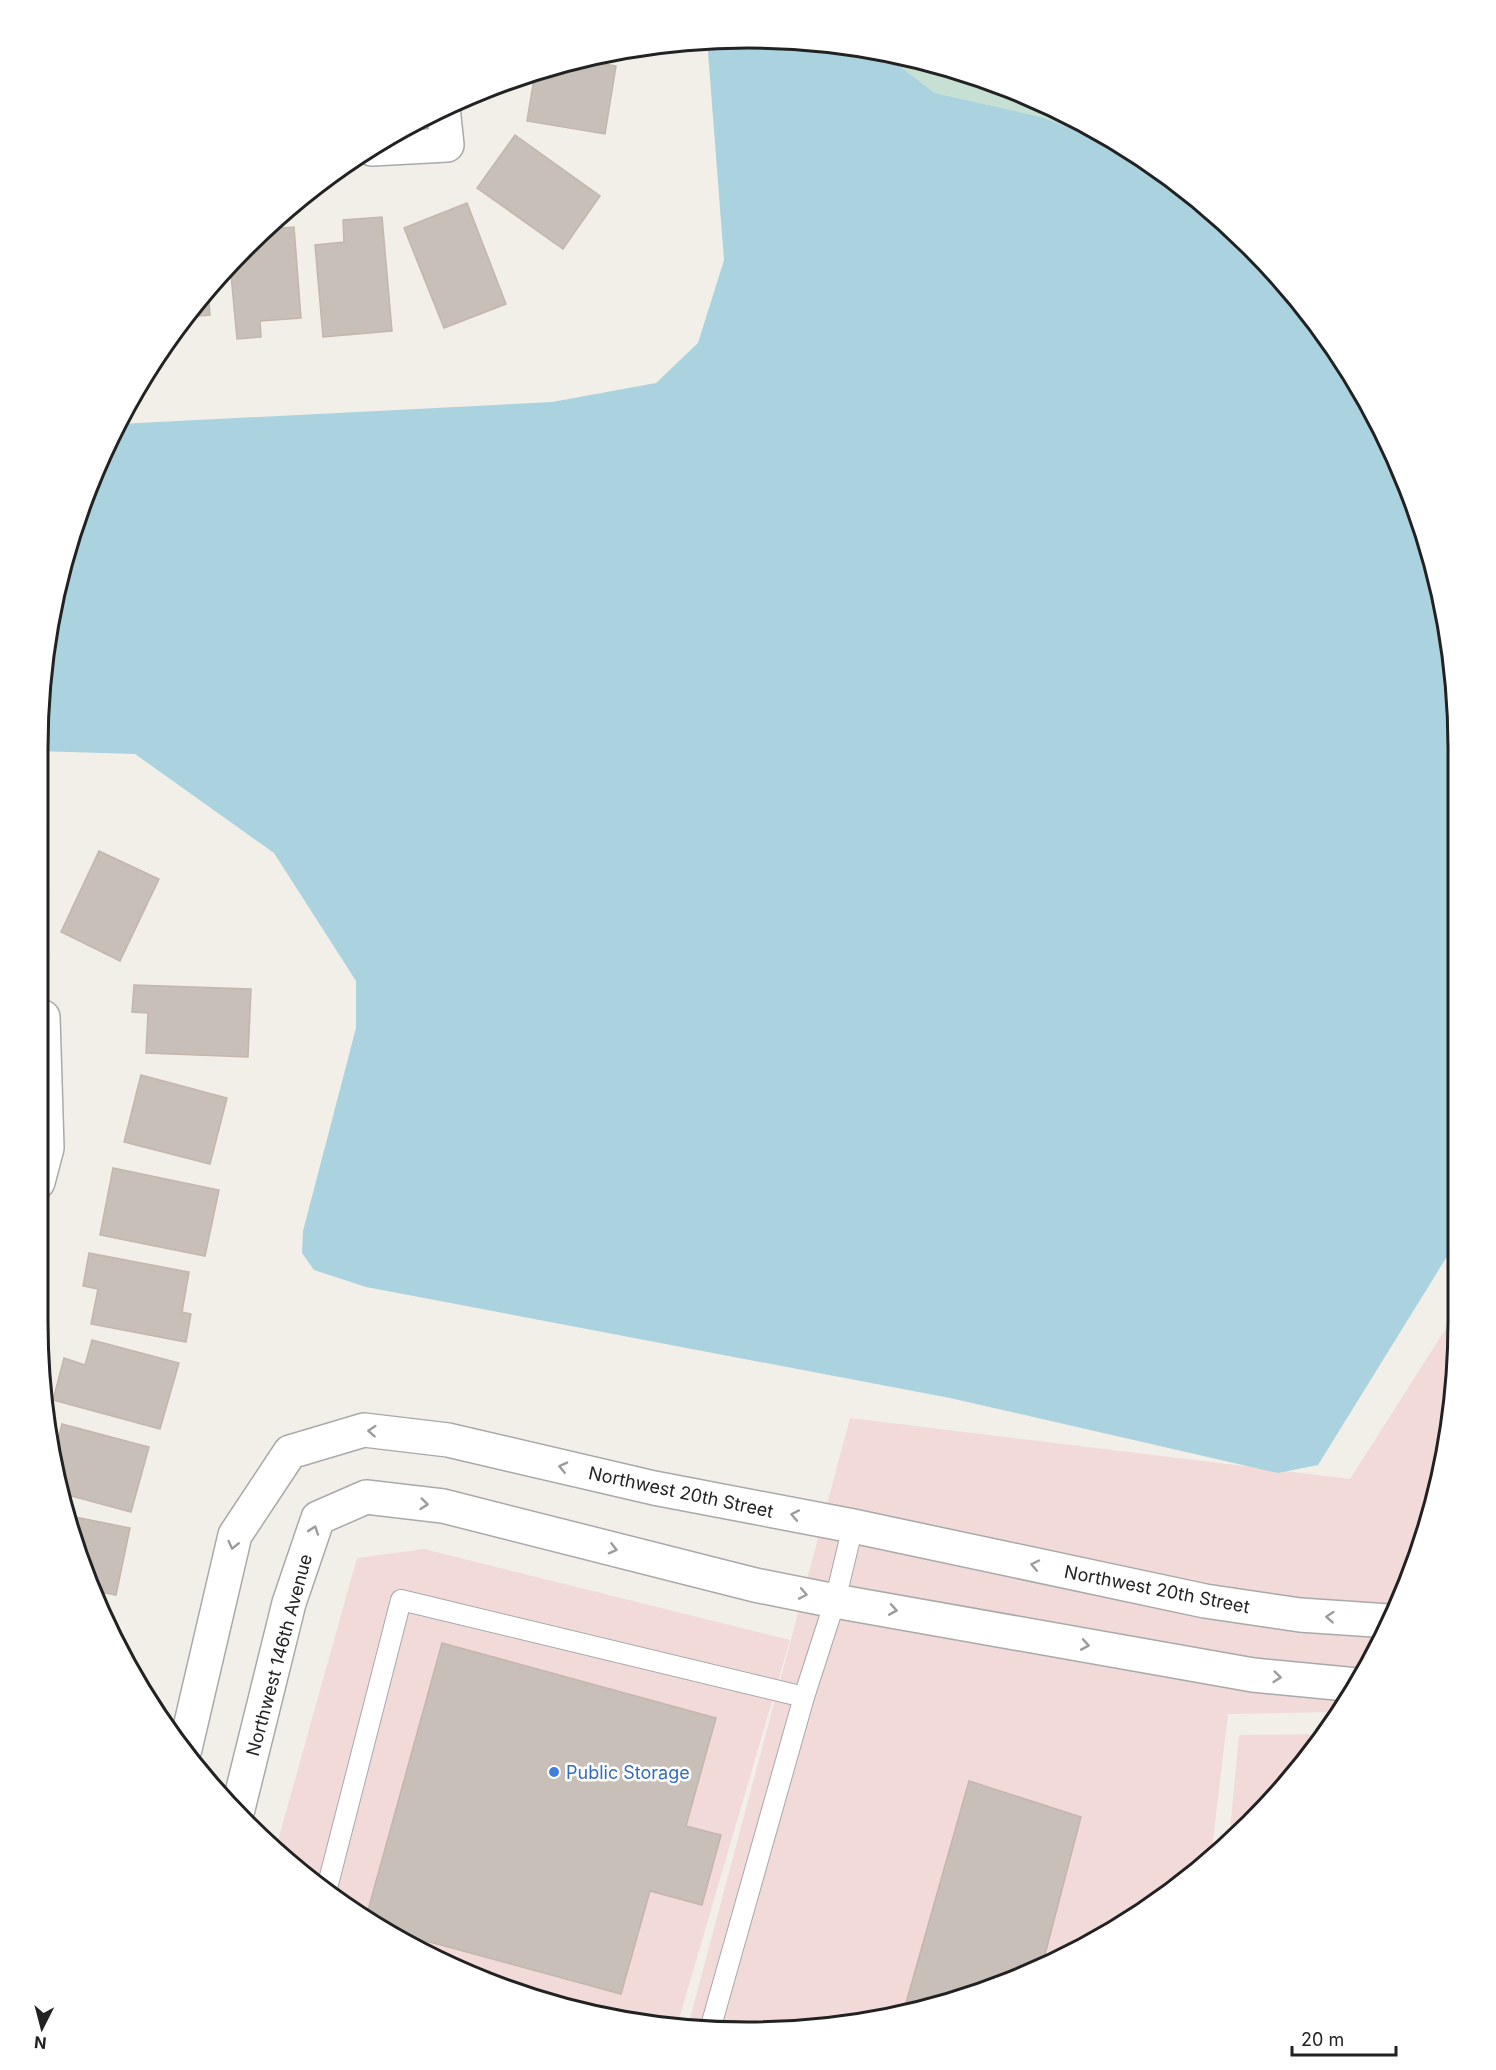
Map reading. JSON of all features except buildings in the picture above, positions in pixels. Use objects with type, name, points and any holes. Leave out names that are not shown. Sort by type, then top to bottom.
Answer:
[{"type":"street","points":[[388,148],[447,145],[444,117]]},
{"type":"street","name":"Northwest 20th Street","points":[[187,1740],[235,1535],[290,1452],[364,1430],[448,1440],[654,1488],[853,1526],[1205,1601],[1300,1615],[1381,1621]]},
{"type":"street","name":"Northwest 146th Avenue","points":[[240,1803],[289,1602],[318,1518],[366,1497],[444,1506],[755,1585],[835,1601]]},
{"type":"street","points":[[835,1601],[1253,1675],[1347,1684]]},
{"type":"lane","points":[[712,2021],[804,1697],[835,1601],[853,1526]]},
{"type":"lane","points":[[329,1882],[401,1600],[804,1697]]},
{"type":"shaded area","points":[[1448,1325],[1447,1368],[1435,1459],[1411,1547],[1376,1632],[1329,1712],[1228,1714],[1212,1846],[1210,1848],[1137,1904],[1098,1928],[1058,1950],[973,1985],[885,2009],[839,2016],[794,2021],[690,2020],[850,1418],[1350,1479]]},
{"type":"shaded area","points":[[424,1549],[790,1640],[679,2018],[611,2009],[523,1985],[480,1969],[438,1950],[359,1904],[278,1840],[357,1558]]},
{"type":"shaded area","points":[[1313,1734],[1274,1784],[1230,1829],[1239,1735]]},
{"type":"green space","points":[[896,64],[973,85],[1016,101],[1083,134],[1042,117],[935,93]]},
{"type":"water","points":[[708,49],[794,49],[896,64],[935,93],[1042,117],[1083,134],[1137,166],[1174,193],[1210,222],[1274,286],[1330,359],[1376,438],[1411,523],[1424,567],[1435,611],[1447,702],[1448,1255],[1318,1465],[1278,1473],[950,1398],[366,1287],[314,1270],[302,1253],[303,1231],[356,1028],[356,981],[274,853],[135,754],[48,751],[49,702],[61,611],[85,523],[101,480],[128,424],[552,402],[656,383],[698,343],[724,260]]},
{"type":"place","name":"Public Storage","points":[[554,1772]]}]
